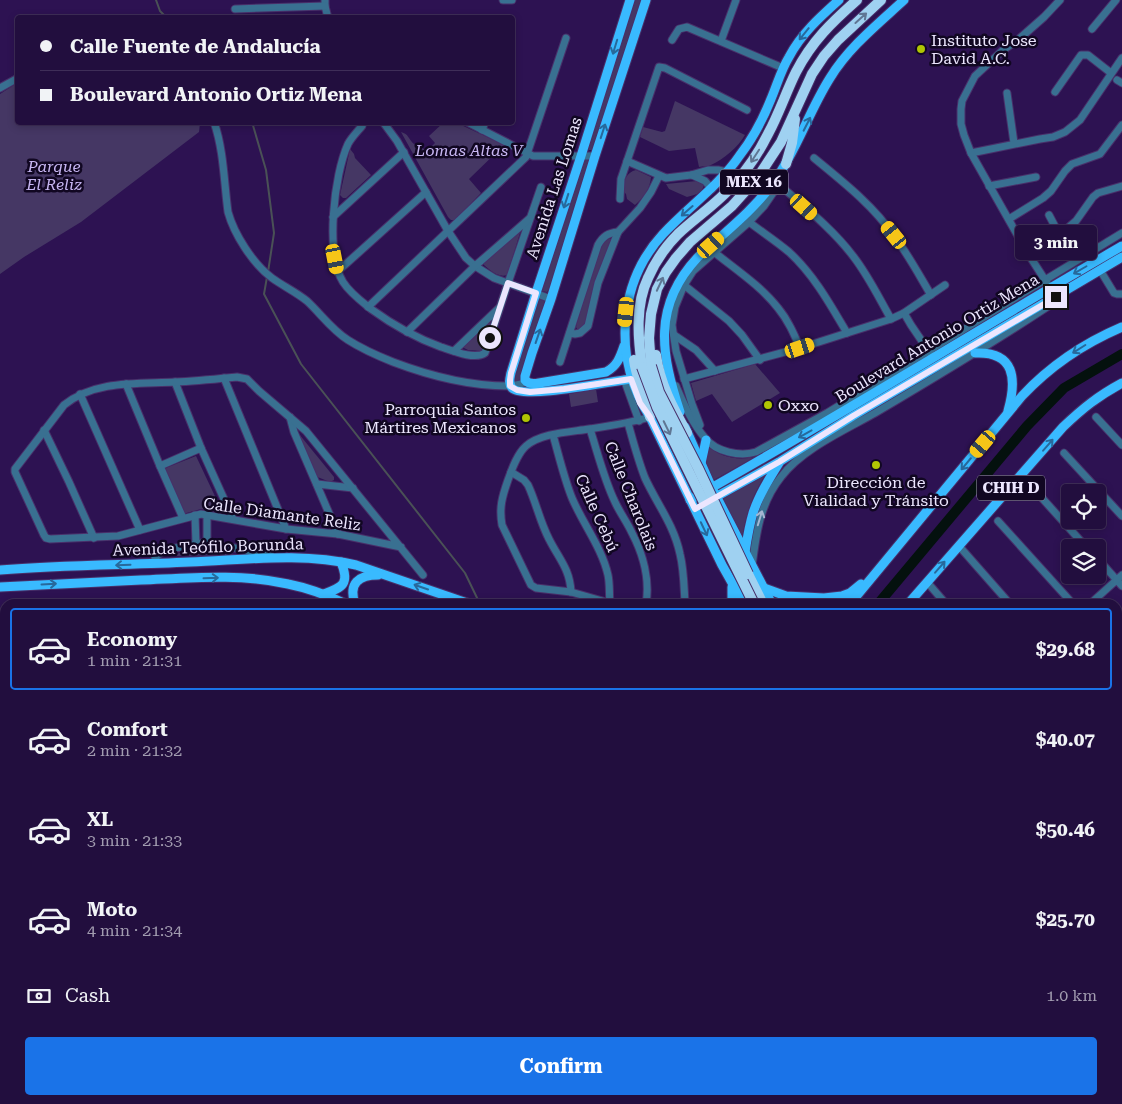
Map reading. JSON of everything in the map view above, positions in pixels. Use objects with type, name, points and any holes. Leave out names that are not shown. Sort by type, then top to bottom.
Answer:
[{"type":"highway","name":"MEX 16","points":[[752,599],[656,407],[639,347],[638,318],[641,299],[647,279],[664,250],[678,234],[718,200],[745,171],[768,134],[797,71],[814,44],[830,24],[857,0]]},
{"type":"highway","name":"MEX 16","points":[[762,599],[750,570],[646,367],[651,314],[657,289],[676,258],[690,242],[732,206],[758,177],[781,142],[812,74],[824,56],[838,40],[881,0]]},
{"type":"highway","points":[[786,164],[792,143],[796,110]]},
{"type":"highway","points":[[651,314],[660,377],[686,433]]},
{"type":"highway","points":[[638,318],[633,329],[634,364],[650,417]]},
{"type":"main road","name":"Avenida Las Lomas","points":[[510,386],[511,373],[630,0]]},
{"type":"main road","name":"Avenida Las Lomas","points":[[527,382],[525,376],[646,0]]},
{"type":"main road","points":[[741,599],[650,417],[640,403],[628,379],[625,339],[626,312],[644,260],[662,235],[712,189],[740,156],[762,119],[783,68],[800,39],[810,26],[839,0]]},
{"type":"main road","points":[[770,599],[764,588],[750,570],[745,553],[686,433],[667,368],[664,345],[665,320],[671,298],[690,265],[751,209],[775,181],[786,164],[829,79],[841,62],[861,40],[904,0]]},
{"type":"main road","name":"Boulevard Antonio Ortiz Mena","points":[[714,492],[868,392],[1047,283],[1122,246]]},
{"type":"main road","name":"Boulevard Antonio Ortiz Mena","points":[[692,504],[779,462],[853,416],[1122,257]]},
{"type":"main road","name":"CHIH D","points":[[854,599],[1035,382],[1061,360],[1122,326]]},
{"type":"main road","points":[[527,382],[532,384],[606,372],[618,362],[625,339]]},
{"type":"main road","points":[[974,353],[993,354],[1002,358],[1009,367],[1013,389],[1008,414]]},
{"type":"main road","points":[[510,386],[517,390],[530,392],[628,379]]},
{"type":"main road","name":"CHIH D","points":[[912,599],[1075,416],[1095,399],[1122,383]]},
{"type":"main road","points":[[701,463],[706,440]]},
{"type":"main road","points":[[745,553],[755,508],[779,462]]},
{"type":"main road","name":"Avenida Teófilo Borunda","points":[[0,570],[279,558],[313,559],[341,562],[457,599]]},
{"type":"main road","points":[[324,594],[339,588],[343,584],[345,575],[341,562]]},
{"type":"main road","points":[[154,564],[167,579]]},
{"type":"main road","points":[[764,588],[786,596],[824,598],[842,596],[861,585],[884,564]]},
{"type":"main road","points":[[354,599],[353,588],[358,580],[368,575],[386,575]]},
{"type":"main road","name":"Avenida Teófilo Borunda","points":[[0,587],[219,578],[264,580],[288,584],[335,599]]},
{"type":"main road","points":[[732,584],[732,599]]},
{"type":"street","points":[[503,0],[512,0]]},
{"type":"street","points":[[721,41],[736,0]]},
{"type":"street","points":[[750,570],[757,527],[762,510],[771,491],[796,461],[816,447],[974,353],[1055,300],[1056,297],[1027,252],[971,153],[961,124],[961,109],[962,101],[975,76],[1044,17],[1060,0]]},
{"type":"street","points":[[1092,30],[1116,0]]},
{"type":"street","points":[[235,9],[325,3]]},
{"type":"street","points":[[672,40],[679,29],[687,27],[783,68]]},
{"type":"street","points":[[368,307],[524,160],[528,154],[566,38]]},
{"type":"street","points":[[1055,92],[1081,55],[1088,56],[1111,73]]},
{"type":"street","points":[[971,153],[1053,136],[1073,127],[1080,120],[1122,58]]},
{"type":"street","points":[[620,199],[621,179],[659,68],[665,68],[747,110]]},
{"type":"street","points":[[0,88],[15,80]]},
{"type":"street","points":[[1007,93],[1014,144]]},
{"type":"street","points":[[215,125],[222,159],[228,212],[236,232],[246,249],[267,274],[306,301],[339,334],[378,356],[440,378],[476,384],[510,386],[527,382]]},
{"type":"street","points":[[386,125],[404,152],[448,231],[466,258],[494,278],[550,299]]},
{"type":"street","points":[[473,125],[536,157],[595,156]]},
{"type":"street","points":[[482,130],[484,125]]},
{"type":"street","points":[[1009,219],[1042,198],[1072,164],[1100,154],[1122,125]]},
{"type":"street","points":[[362,126],[349,142],[334,197],[333,217],[337,272],[350,292],[386,320],[407,332],[454,351],[475,356],[482,356],[485,353],[541,187]]},
{"type":"street","points":[[333,217],[404,152]]},
{"type":"street","points":[[814,158],[842,181],[882,219],[931,294]]},
{"type":"street","points":[[627,161],[666,178],[691,175],[708,170],[727,172]]},
{"type":"street","points":[[691,175],[705,181],[712,189]]},
{"type":"street","points":[[570,333],[580,333],[588,326],[598,283],[618,232],[640,208],[659,176]]},
{"type":"street","points":[[989,186],[1036,178]]},
{"type":"street","points":[[706,440],[696,416],[678,359],[672,325],[675,307],[684,285],[693,272],[749,222],[764,206],[776,187],[775,181]]},
{"type":"street","points":[[775,181],[823,224],[853,256],[891,318]]},
{"type":"street","points":[[1027,252],[1060,234],[1076,221],[1098,193],[1122,186]]},
{"type":"street","points":[[337,272],[426,192]]},
{"type":"street","points":[[1049,215],[1060,234]]},
{"type":"street","points":[[407,332],[475,266],[530,218]]},
{"type":"street","points":[[749,222],[789,252],[803,266],[825,294],[847,333]]},
{"type":"street","points":[[560,362],[598,245],[611,232],[618,232]]},
{"type":"street","name":"Boulevard Antonio Ortiz Mena","points":[[1047,283],[1122,233]]},
{"type":"street","points":[[714,252],[764,293],[777,307],[789,324],[800,348]]},
{"type":"street","points":[[1100,270],[1114,293],[1122,294]]},
{"type":"street","points":[[684,285],[729,321],[760,360]]},
{"type":"street","points":[[684,379],[760,360],[891,318],[904,313],[945,285]]},
{"type":"street","points":[[454,351],[501,306]]},
{"type":"street","points":[[904,313],[931,354]]},
{"type":"street","points":[[674,336],[696,350],[715,371]]},
{"type":"street","points":[[667,368],[689,414],[706,440]]},
{"type":"street","name":"Calle Diamante Reliz","points":[[401,547],[338,534],[286,529],[201,514],[118,536],[50,540],[46,538],[15,472],[15,468],[64,405],[89,390],[126,384],[237,377],[247,379],[306,431],[401,547],[423,575]]},
{"type":"street","points":[[224,378],[286,529]]},
{"type":"street","points":[[628,379],[638,421]]},
{"type":"street","points":[[175,382],[201,448],[233,519]]},
{"type":"street","points":[[126,384],[184,518]]},
{"type":"street","name":"Boulevard Antonio Ortiz Mena","points":[[706,440],[732,454],[751,454],[764,449],[868,392]]},
{"type":"street","points":[[80,394],[140,530]]},
{"type":"street","points":[[290,417],[294,432],[338,534]]},
{"type":"street","points":[[596,599],[571,592],[536,588],[531,585],[502,525],[500,515],[501,502],[511,472],[524,447],[543,437],[628,423],[650,417]]},
{"type":"street","points":[[1096,417],[1122,445]]},
{"type":"street","points":[[628,423],[646,478],[670,522],[676,538],[684,576],[685,599]]},
{"type":"street","name":"Calle Charolais","points":[[590,429],[612,496],[639,548],[646,580],[646,599]]},
{"type":"street","points":[[44,430],[94,538]]},
{"type":"street","name":"Calle Cebú","points":[[553,435],[571,495],[604,563],[608,576],[611,599]]},
{"type":"street","points":[[160,466],[201,448]]},
{"type":"street","points":[[1064,453],[1122,516]]},
{"type":"street","points":[[511,472],[524,480],[528,485],[549,539],[566,569],[571,583],[571,592]]},
{"type":"street","points":[[317,484],[353,488]]},
{"type":"street","points":[[1033,488],[1079,539]]},
{"type":"street","points":[[195,515],[196,544]]},
{"type":"street","points":[[206,544],[207,515]]},
{"type":"street","points":[[998,521],[1068,599]]},
{"type":"street","points":[[154,564],[155,558],[165,550],[196,544],[241,549],[279,558]]},
{"type":"street","points":[[959,546],[1006,599]]},
{"type":"street","points":[[1106,566],[1119,577],[1122,586]]},
{"type":"street","points":[[1095,599],[1119,577]]},
{"type":"street","points":[[927,582],[942,599]]},
{"type":"green space","points":[[634,0],[644,0],[594,150],[589,150],[588,148]]},
{"type":"green space","name":"Parque El Reliz","points":[[15,84],[15,125],[200,125],[199,132],[81,222],[0,274],[0,94]]},
{"type":"green space","points":[[675,101],[745,135],[735,148],[721,159],[710,166],[699,167],[695,148],[669,151],[640,137],[643,127],[662,132],[665,131]]},
{"type":"green space","name":"Lomas Altas V","points":[[441,125],[461,125],[504,145],[469,179],[481,193],[455,220],[451,220],[448,217],[401,132],[406,134],[417,146],[430,150],[435,143],[429,136]]},
{"type":"green space","points":[[350,149],[355,158],[371,175],[346,198],[343,198],[340,195]]},
{"type":"green space","points":[[584,160],[588,160],[590,164],[549,289],[547,292],[541,291],[540,288]]},
{"type":"green space","points":[[636,170],[651,177],[646,192],[635,205],[627,199],[626,194],[622,190],[626,177]]},
{"type":"green space","points":[[697,181],[704,185],[703,188],[697,194],[687,197],[669,189],[666,184]]},
{"type":"green space","points":[[518,232],[520,233],[507,275],[497,274],[484,265],[484,263]]},
{"type":"green space","points":[[610,238],[611,240],[594,285],[587,322],[581,329],[577,329],[577,323],[601,244]]},
{"type":"green space","points":[[540,298],[545,301],[521,378],[518,382],[514,382],[512,377],[538,299]]},
{"type":"green space","points":[[486,323],[491,324],[484,348],[481,351],[464,348],[464,345]]},
{"type":"green space","points":[[755,364],[780,393],[732,422],[712,394],[696,401],[691,383]]},
{"type":"green space","points":[[596,389],[598,402],[571,407],[569,394]]},
{"type":"green space","points":[[299,434],[334,477],[334,480],[330,482],[315,476],[297,436]]},
{"type":"green space","points":[[706,444],[722,455],[729,457],[755,457],[712,481],[704,462]]},
{"type":"green space","points":[[196,456],[221,509],[218,512],[201,509],[183,514],[163,469]]},
{"type":"green space","points":[[769,469],[752,502],[742,538],[721,498]]},
{"type":"green space","points":[[196,548],[211,549],[238,555],[170,556]]},
{"type":"waterway","points":[[156,0],[160,11],[164,15]]},
{"type":"waterway","points":[[253,125],[266,170],[274,233],[268,272]]},
{"type":"waterway","points":[[267,277],[264,294],[301,364],[465,573],[478,599]]},
{"type":"waterway","points":[[882,599],[1027,426],[1064,388],[1122,354]]},
{"type":"place","name":"Instituto Jose David A.C.","points":[[921,49]]},
{"type":"place","name":"Oxxo","points":[[768,405]]},
{"type":"place","name":"Parroquia Santos Mártires Mexicanos","points":[[526,418]]},
{"type":"place","name":"Dirección de Vialidad y Tránsito","points":[[876,465]]},
{"type":"route","points":[[490,338],[508,283],[536,293],[511,373],[510,386],[522,392],[530,392],[631,379],[640,403],[650,417],[695,509],[779,462],[853,416],[1056,297]]}]
